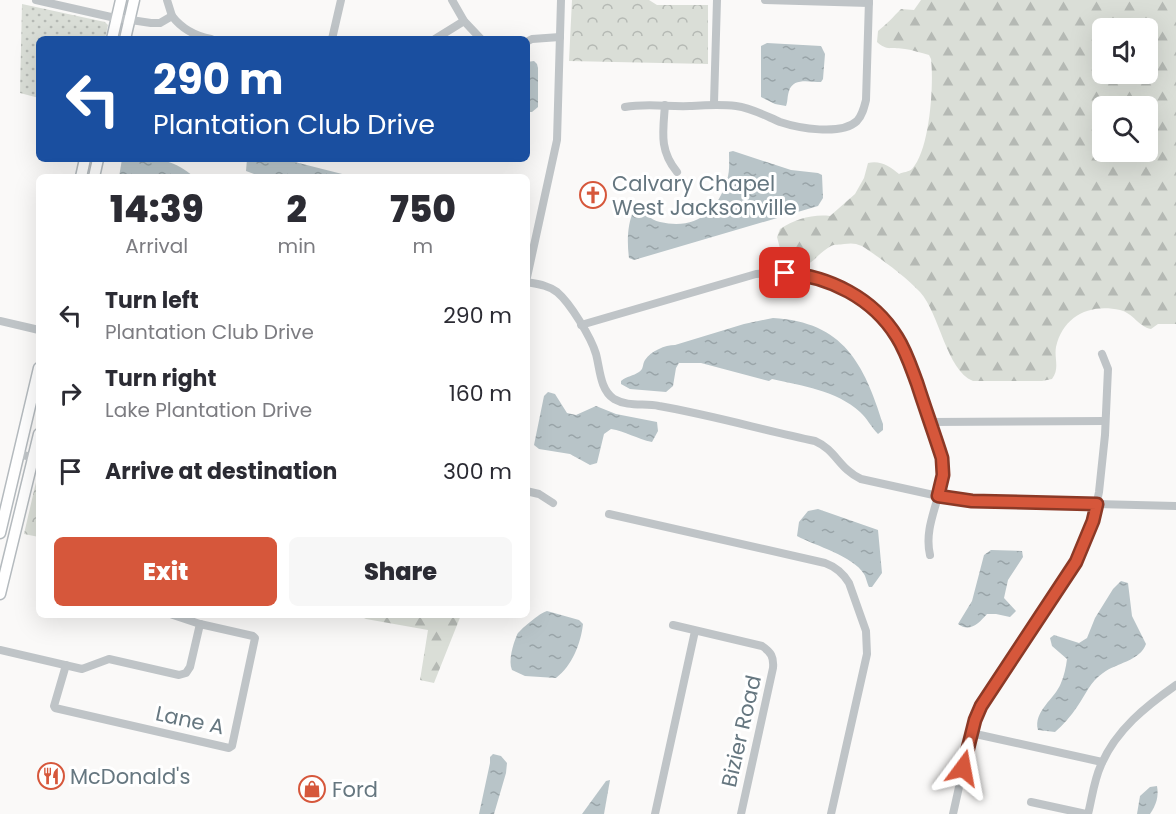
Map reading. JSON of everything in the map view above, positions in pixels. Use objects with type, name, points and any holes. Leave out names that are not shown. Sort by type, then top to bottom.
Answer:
[{"type":"main road","points":[[113,36],[121,0]]},
{"type":"main road","points":[[126,36],[134,0]]},
{"type":"main road","points":[[0,534],[36,381]]},
{"type":"main road","points":[[0,594],[36,458]]},
{"type":"street","points":[[36,0],[151,24],[172,16]]},
{"type":"street","points":[[167,0],[172,16],[183,27],[199,36]]},
{"type":"street","points":[[333,36],[341,0]]},
{"type":"street","points":[[452,0],[464,21],[478,36]]},
{"type":"street","points":[[530,263],[556,140],[561,0]]},
{"type":"street","points":[[714,103],[717,0]]},
{"type":"street","points":[[625,107],[690,106],[714,103],[739,106],[793,126],[808,128],[836,129],[847,127],[857,121],[866,100],[869,1],[765,0]]},
{"type":"street","points":[[440,36],[464,21]]},
{"type":"street","points":[[530,40],[560,37]]},
{"type":"street","points":[[664,105],[665,154],[677,172]]},
{"type":"street","points":[[581,325],[756,274],[791,273],[827,280],[865,303],[896,335],[905,352],[944,465],[927,541],[930,555]]},
{"type":"street","points":[[530,283],[548,287],[558,293],[589,337],[603,385],[613,398],[627,403],[658,405],[815,441],[830,449],[845,470],[861,478],[938,496],[972,501],[1176,506]]},
{"type":"street","points":[[0,321],[36,329]]},
{"type":"street","points":[[953,814],[971,733],[981,706],[1076,562],[1093,521],[1097,504],[1108,369],[1102,354]]},
{"type":"street","points":[[931,422],[1105,421]]},
{"type":"street","points":[[19,454],[36,458]]},
{"type":"street","points":[[530,492],[539,494],[554,503]]},
{"type":"street","points":[[609,514],[825,563],[834,566],[845,577],[866,631],[867,654],[831,814]]},
{"type":"street","points":[[0,650],[82,669],[109,659],[183,674],[190,667],[200,624],[182,618]]},
{"type":"street","name":"Lane A","points":[[66,665],[55,708],[229,748],[232,746],[255,638],[200,624]]},
{"type":"street","points":[[655,814],[695,631],[673,626]]},
{"type":"street","name":"Bizier Road","points":[[695,631],[762,646],[772,656],[773,668],[741,814]]},
{"type":"street","points":[[1031,802],[1087,814],[1102,762],[1137,714],[1176,685]]},
{"type":"street","points":[[971,733],[1102,762]]},
{"type":"green space","points":[[572,0],[649,0],[657,5],[708,5],[708,64],[569,61]]},
{"type":"green space","points":[[921,0],[1176,0],[1176,324],[1158,324],[1151,329],[1120,310],[1098,308],[1088,310],[1071,320],[1060,336],[1056,347],[1056,371],[1052,379],[973,381],[956,366],[933,314],[920,292],[862,246],[851,243],[832,245],[810,263],[800,266],[783,260],[777,237],[780,229],[804,218],[830,216],[855,194],[864,178],[868,163],[885,164],[899,174],[911,170],[918,160],[927,132],[932,84],[931,59],[929,55],[908,49],[887,48],[877,42],[878,31],[901,9],[914,10]]},
{"type":"green space","points":[[22,4],[105,22],[108,25],[106,36],[36,36],[36,97],[20,93]]},
{"type":"green space","points":[[36,482],[36,536],[24,534]]},
{"type":"green space","points":[[364,618],[460,618],[434,683],[420,680],[428,630]]},
{"type":"water","points":[[767,43],[821,46],[825,54],[821,82],[802,81],[794,84],[789,91],[786,106],[775,104],[761,97],[761,46]]},
{"type":"water","points":[[534,61],[538,68],[538,107],[532,112],[530,112],[530,62]]},
{"type":"water","points":[[733,151],[791,170],[822,175],[823,198],[818,206],[634,260],[629,258],[628,234],[634,210],[656,221],[673,224],[694,221],[703,216],[711,210],[723,192],[729,173],[729,152]]},
{"type":"water","points":[[122,162],[169,162],[190,174],[120,174]]},
{"type":"water","points":[[247,162],[295,162],[342,174],[254,174],[246,171]]},
{"type":"water","points":[[773,318],[797,321],[817,328],[834,337],[848,350],[868,383],[876,402],[883,430],[878,434],[860,412],[830,394],[701,363],[679,363],[673,386],[666,392],[630,389],[621,384],[623,379],[641,371],[645,360],[658,349]]},
{"type":"water","points":[[548,392],[555,394],[567,413],[576,415],[596,406],[616,414],[657,422],[658,431],[652,442],[611,429],[604,434],[597,463],[590,465],[570,454],[539,449],[534,445],[544,396]]},
{"type":"water","points":[[818,509],[878,530],[882,573],[872,587],[869,587],[864,574],[852,562],[797,536],[799,522],[808,511]]},
{"type":"water","points":[[991,550],[1022,551],[1023,557],[1008,580],[1004,598],[1016,611],[1010,617],[987,614],[974,626],[962,627],[958,624],[972,601],[984,555]]},
{"type":"water","points":[[1121,581],[1128,583],[1132,616],[1146,644],[1143,650],[1133,658],[1108,670],[1091,684],[1072,714],[1055,732],[1038,730],[1037,723],[1041,711],[1061,683],[1067,659],[1052,646],[1050,638],[1054,635],[1079,643],[1087,638],[1095,618],[1113,589]]},
{"type":"water","points":[[547,611],[579,620],[583,624],[578,646],[567,667],[556,678],[525,676],[512,670],[511,657],[514,643],[521,630]]},
{"type":"water","points":[[493,754],[501,756],[507,763],[506,773],[494,814],[479,814],[490,757]]},
{"type":"water","points":[[610,780],[604,814],[582,814],[606,781]]},
{"type":"water","points":[[1157,786],[1157,801],[1150,814],[1137,814],[1140,796],[1150,787]]},
{"type":"place","name":"Calvary Chapel West Jacksonville","points":[[593,195]]},
{"type":"place","name":"McDonald's","points":[[51,776]]},
{"type":"place","name":"Ford","points":[[312,789]]},
{"type":"route","points":[[785,273],[827,280],[859,297],[896,335],[905,352],[931,422],[944,465],[938,496],[972,501],[1097,504],[1084,546],[1076,562],[981,706],[971,733],[963,768]]}]
